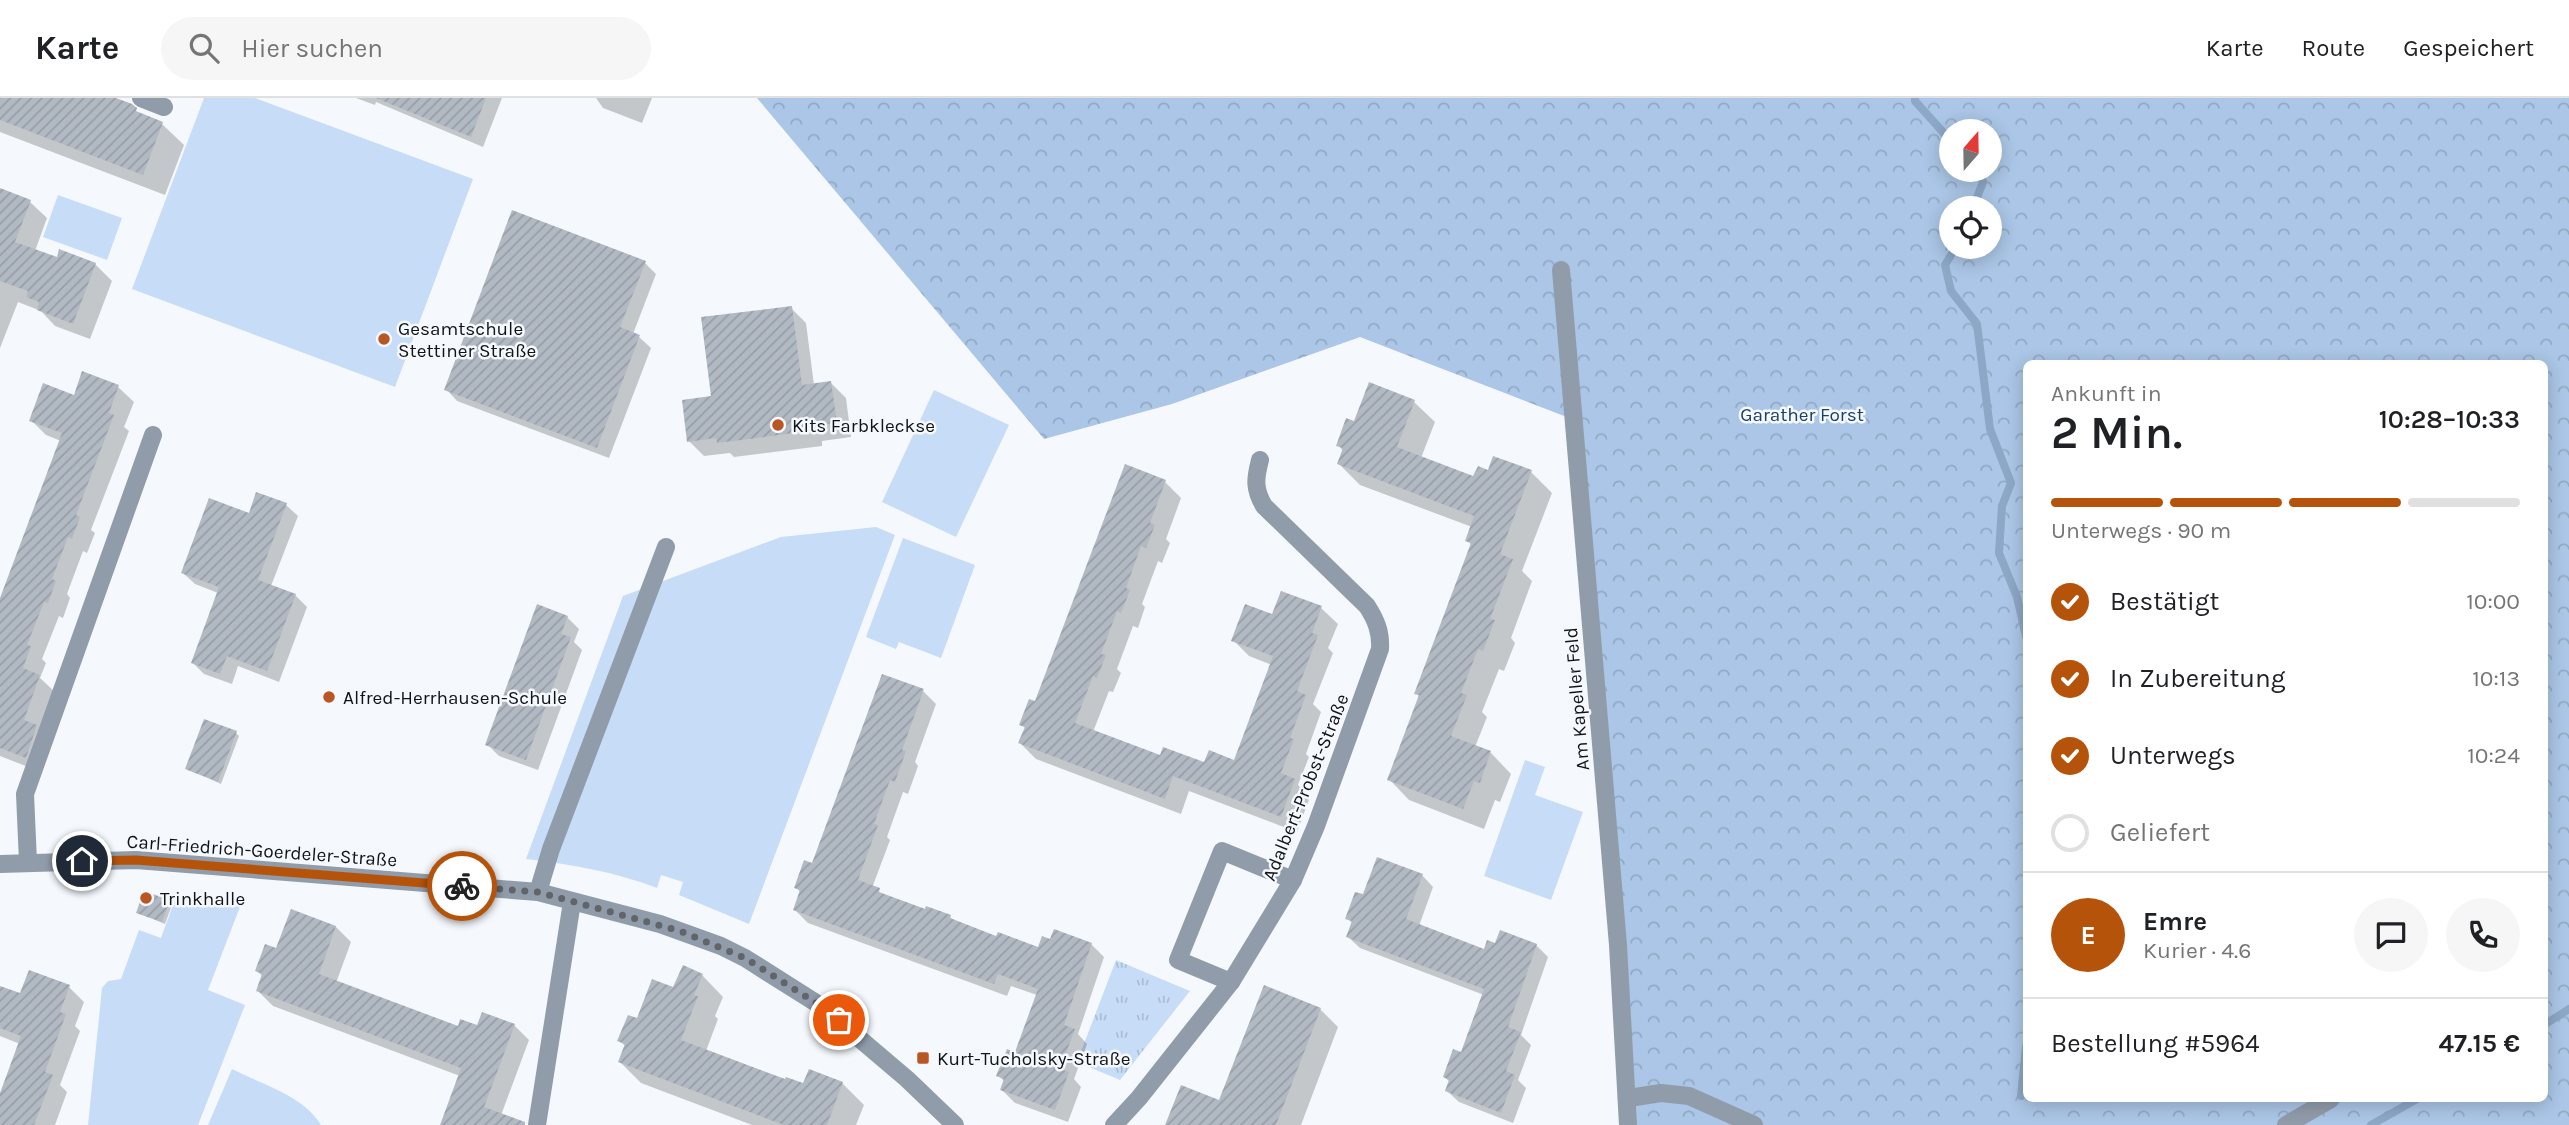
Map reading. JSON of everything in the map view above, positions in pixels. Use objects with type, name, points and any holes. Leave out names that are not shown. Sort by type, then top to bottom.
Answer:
[{"type":"street","points":[[141,98],[164,107]]},
{"type":"street","name":"Am Kapeller Feld","points":[[1561,270],[1629,1098],[1629,1125]]},
{"type":"street","points":[[28,862],[25,794],[153,435]]},
{"type":"street","name":"Adalbert-Probst-Straße","points":[[1114,1125],[1139,1098],[1231,982],[1293,880],[1316,826],[1377,661],[1381,636],[1367,606],[1264,506],[1256,491],[1255,479],[1260,460]]},
{"type":"street","points":[[538,892],[551,849],[666,547]]},
{"type":"street","points":[[1231,982],[1178,960],[1222,851],[1293,880]]},
{"type":"street","name":"Carl-Friedrich-Goerdeler-Straße","points":[[0,864],[136,860],[538,892],[660,924],[721,946],[745,958],[821,1006],[907,1079],[956,1125]]},
{"type":"street","points":[[537,1125],[572,902]]},
{"type":"street","points":[[1629,1098],[1661,1093],[1689,1096],[1754,1125]]},
{"type":"street","points":[[2286,1125],[2327,1102]]},
{"type":"green space","points":[[204,98],[255,98],[473,179],[395,387],[132,289]]},
{"type":"green space","name":"Garather Forst","points":[[757,98],[2569,98],[2569,1125],[1634,1125],[1577,421],[1360,337],[1172,404],[1044,439]]},
{"type":"green space","points":[[58,195],[122,218],[107,260],[43,237]]},
{"type":"green space","points":[[934,390],[1009,425],[956,537],[882,502]]},
{"type":"green space","points":[[876,527],[895,535],[749,924],[679,895],[683,882],[661,875],[657,888],[593,869],[526,859],[623,596],[781,537]]},
{"type":"green space","points":[[903,538],[975,565],[941,658],[899,642],[896,649],[866,637]]},
{"type":"green space","points":[[1525,760],[1545,767],[1535,795],[1583,812],[1551,900],[1484,876]]},
{"type":"green space","points":[[176,897],[243,899],[208,990],[245,1005],[198,1125],[88,1125],[102,988],[108,981],[121,979],[139,930],[161,938]]},
{"type":"green space","points":[[1116,960],[1190,991],[1120,1080],[1077,1062]]},
{"type":"green space","points":[[232,1069],[293,1098],[321,1125],[208,1125]]},
{"type":"building","points":[[0,98],[116,98],[132,104],[137,108],[136,111],[163,122],[143,175],[0,120]]},
{"type":"building","points":[[376,98],[486,98],[471,137]]},
{"type":"building","points":[[0,188],[31,200],[15,242],[57,257],[59,249],[96,263],[73,324],[37,310],[39,302],[26,297],[28,291],[0,281]]},
{"type":"building","points":[[512,210],[646,261],[620,327],[640,335],[597,448],[444,390]]},
{"type":"building","points":[[792,306],[802,385],[831,381],[837,423],[807,426],[808,431],[757,438],[717,443],[716,438],[687,442],[682,400],[711,396],[701,317]]},
{"type":"building","points":[[82,371],[119,385],[109,413],[114,415],[76,515],[80,517],[72,539],[68,537],[52,579],[56,581],[48,603],[44,602],[27,645],[31,646],[23,668],[40,675],[24,720],[37,725],[26,758],[0,748],[0,598],[62,433],[29,421],[43,383],[74,395]]},
{"type":"building","points":[[1369,382],[1415,400],[1397,447],[1473,476],[1478,466],[1488,470],[1493,456],[1532,470],[1500,554],[1513,559],[1490,619],[1495,620],[1483,651],[1478,649],[1461,693],[1467,695],[1451,736],[1491,751],[1480,783],[1474,781],[1463,809],[1387,780],[1419,695],[1414,694],[1471,543],[1465,541],[1474,516],[1337,464],[1343,448],[1336,446],[1346,418],[1354,421]]},
{"type":"building","points":[[1125,464],[1166,480],[1150,523],[1155,525],[1146,548],[1141,546],[1126,588],[1130,590],[1121,613],[1117,611],[1101,654],[1106,655],[1097,678],[1093,676],[1075,723],[1160,755],[1163,747],[1204,762],[1209,750],[1234,760],[1273,656],[1231,641],[1245,604],[1272,614],[1281,591],[1322,606],[1312,633],[1318,635],[1297,691],[1306,695],[1290,738],[1294,739],[1281,773],[1295,779],[1281,817],[1173,776],[1165,799],[1018,743],[1025,727],[1019,725],[1029,699],[1035,701]]},
{"type":"building","points":[[256,492],[287,503],[258,580],[296,594],[267,671],[227,656],[220,674],[191,663],[219,587],[181,573],[209,498],[249,513]]},
{"type":"building","points":[[537,604],[568,616],[561,634],[571,637],[526,760],[485,745]]},
{"type":"building","points":[[882,674],[924,689],[902,750],[906,751],[895,782],[890,780],[874,824],[878,825],[858,880],[880,888],[879,892],[925,909],[926,906],[951,915],[950,918],[996,936],[998,932],[1038,947],[1042,936],[1050,939],[1054,929],[1092,943],[1064,1025],[1075,1029],[1060,1069],[1069,1072],[1055,1110],[1000,1090],[1004,1079],[996,1076],[1007,1049],[1015,1052],[1038,989],[998,974],[994,984],[793,910],[800,890],[794,888],[804,860],[812,863]]},
{"type":"building","points":[[204,719],[237,731],[218,782],[185,769]]},
{"type":"building","points":[[1377,857],[1423,874],[1406,919],[1484,949],[1487,940],[1495,943],[1500,930],[1537,944],[1508,1027],[1521,1032],[1506,1071],[1515,1075],[1501,1113],[1445,1091],[1449,1080],[1443,1077],[1453,1049],[1461,1052],[1484,989],[1346,937],[1352,921],[1345,919],[1355,892],[1363,894]]},
{"type":"building","points":[[144,891],[170,900],[162,922],[136,913]]},
{"type":"building","points":[[291,909],[336,926],[319,974],[458,1026],[460,1019],[477,1025],[482,1012],[515,1024],[484,1107],[525,1122],[525,1125],[440,1125],[461,1068],[256,991],[262,974],[255,971],[265,944],[276,948]]},
{"type":"building","points":[[683,965],[703,974],[694,995],[698,996],[681,1040],[785,1079],[786,1077],[803,1083],[809,1069],[843,1082],[827,1125],[784,1125],[618,1062],[625,1044],[617,1041],[628,1015],[637,1018],[652,979],[673,987]]},
{"type":"building","points":[[29,970],[70,985],[60,1012],[66,1014],[45,1072],[53,1075],[34,1125],[0,1125],[0,1093],[21,1036],[0,1028],[0,986],[20,993]]},
{"type":"building","points":[[1264,985],[1321,1008],[1276,1125],[1165,1125],[1181,1085],[1219,1100]]},
{"type":"waterway","points":[[1915,98],[1939,128]]},
{"type":"waterway","points":[[1978,196],[1983,182]]},
{"type":"waterway","points":[[1949,259],[1945,265],[1951,291],[1977,324],[1990,429],[2011,483],[2002,506],[1999,553],[2017,597],[2023,623]]},
{"type":"waterway","points":[[2548,1022],[2569,1009]]},
{"type":"waterway","points":[[2021,1096],[2023,1076]]},
{"type":"waterway","points":[[2371,1125],[2412,1102]]},
{"type":"way so far","points":[[462,886],[538,892],[680,931],[745,958],[839,1020]]},
{"type":"place","name":"Gesamtschule Stettiner Straße","points":[[384,339]]},
{"type":"place","name":"Kits Farbkleckse","points":[[778,425]]},
{"type":"place","name":"Alfred-Herrhausen-Schule","points":[[329,697]]},
{"type":"place","name":"Trinkhalle","points":[[146,898]]},
{"type":"place","name":"Kurt-Tucholsky-Straße","points":[[923,1058]]},
{"type":"route","points":[[82,861],[136,860],[462,886]]}]
